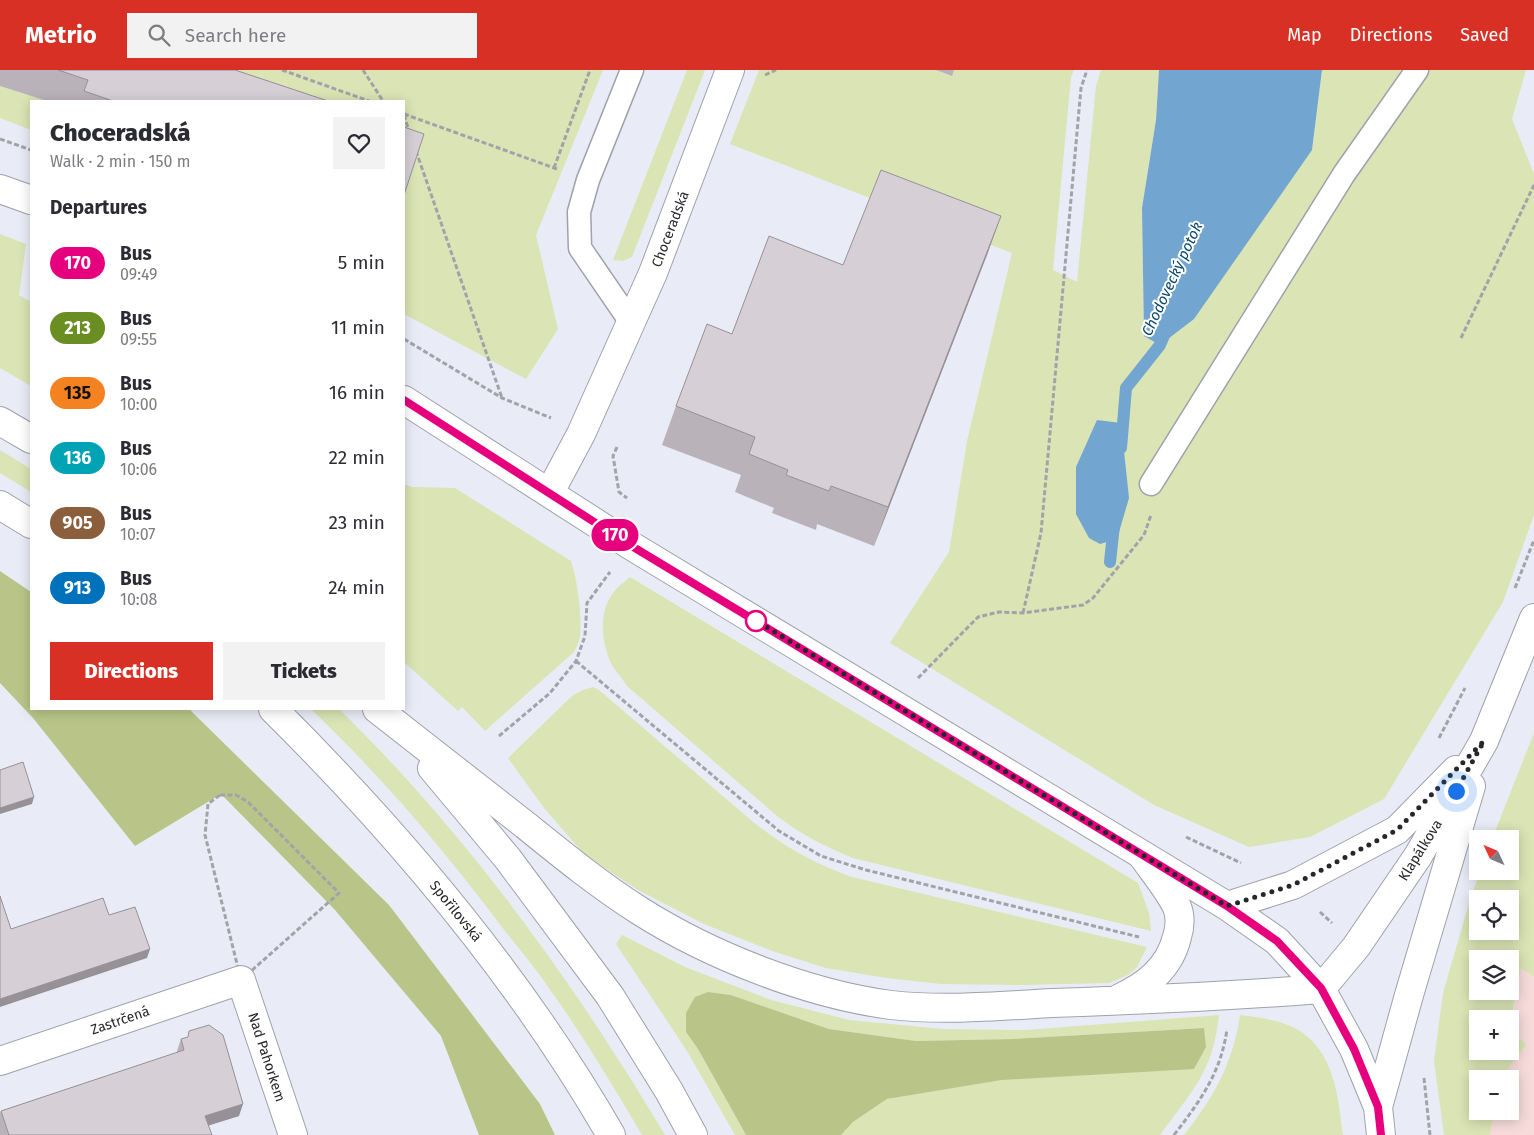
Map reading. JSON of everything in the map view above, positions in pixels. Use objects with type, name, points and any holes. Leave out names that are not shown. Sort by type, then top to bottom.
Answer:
[{"type":"main road","name":"Choceradská","points":[[550,492],[581,434],[653,273],[730,70]]},
{"type":"main road","points":[[0,189],[30,200]]},
{"type":"main road","points":[[405,401],[630,545],[1227,906],[1277,941],[1321,988],[1354,1049],[1378,1107],[1381,1135]]},
{"type":"main road","points":[[0,421],[30,438]]},
{"type":"main road","points":[[0,505],[30,523]]},
{"type":"main road","name":"Klapálkova","points":[[1321,988],[1356,946],[1418,856],[1484,741],[1534,618]]},
{"type":"main road","name":"Spořilovská","points":[[274,710],[381,821],[455,909],[552,1039],[611,1135]]},
{"type":"main road","points":[[378,710],[570,861],[640,911],[682,935],[760,970],[819,989],[863,1000],[894,1005],[966,1007],[1226,996],[1321,988]]},
{"type":"main road","points":[[378,710],[472,814],[565,934],[610,996],[693,1135]]},
{"type":"main road","points":[[1227,906],[1293,885],[1397,830],[1484,741]]},
{"type":"main road","points":[[1378,1107],[1411,986],[1484,741]]},
{"type":"main road","points":[[1114,1001],[1145,984],[1160,972],[1176,944],[1179,929],[1180,916],[1176,906],[1142,855]]},
{"type":"main road","name":"Zastrčená","points":[[0,1061],[241,980]]},
{"type":"main road","name":"Nad Pahorkem","points":[[241,980],[293,1135]]},
{"type":"lane","points":[[630,322],[580,248],[579,212],[588,180],[632,70]]},
{"type":"lane","points":[[1151,484],[1344,174],[1417,70]]},
{"type":"path","points":[[282,70],[366,100]]},
{"type":"path","points":[[363,70],[382,100]]},
{"type":"path","points":[[554,168],[590,70]]},
{"type":"path","points":[[1023,613],[1041,533],[1081,88],[1087,70]]},
{"type":"path","points":[[405,114],[588,180]]},
{"type":"path","points":[[405,117],[410,133]]},
{"type":"path","points":[[0,139],[30,150]]},
{"type":"path","points":[[413,142],[502,398]]},
{"type":"path","points":[[1461,338],[1534,184]]},
{"type":"path","points":[[405,340],[502,398],[558,420],[614,456]]},
{"type":"path","points":[[617,447],[614,456],[619,492],[634,504]]},
{"type":"path","points":[[916,679],[978,617],[999,612],[1023,613],[1083,605],[1093,598],[1144,534],[1150,518],[1151,484]]},
{"type":"path","points":[[1514,591],[1534,540]]},
{"type":"path","points":[[499,736],[550,693],[576,661],[584,636],[587,603],[630,545]]},
{"type":"path","points":[[576,661],[779,831],[821,856],[866,870],[1151,940],[1176,944]]},
{"type":"path","points":[[1435,746],[1466,685]]},
{"type":"path","points":[[241,980],[206,835],[208,804],[220,795],[236,795],[248,802],[339,893],[292,934]]},
{"type":"path","points":[[1174,1135],[1202,1097],[1211,1082],[1220,1060],[1228,1022],[1226,996]]},
{"type":"shaded area","points":[[1521,967],[1534,977],[1534,1135],[1490,1135],[1492,1120],[1519,1120],[1519,1070],[1503,1070],[1512,1060],[1519,1060],[1519,1053],[1527,1044],[1519,1038],[1519,1010],[1514,1010],[1516,1000],[1519,1000]]},
{"type":"green space","points":[[132,70],[603,70],[536,235],[558,329],[526,379],[405,315],[405,100],[222,100]]},
{"type":"green space","points":[[687,70],[705,70],[632,257],[623,261],[613,260]]},
{"type":"green space","points":[[759,70],[936,70],[951,76],[954,70],[1074,70],[1071,77],[1053,270],[1077,282],[1096,86],[1101,70],[1159,70],[1156,120],[1142,208],[1144,336],[1312,150],[1322,70],[1526,70],[1512,119],[1534,174],[1534,515],[1503,602],[1384,799],[1310,837],[1249,847],[1154,805],[890,643],[949,552],[967,441],[1012,253],[730,144]]},
{"type":"green space","points":[[0,86],[44,100],[30,100],[30,130],[0,118]]},
{"type":"green space","points":[[0,234],[26,244],[19,295],[30,301],[30,385],[0,368]]},
{"type":"green space","points":[[0,450],[30,468],[30,491],[0,473]]},
{"type":"green space","points":[[405,484],[412,487],[455,488],[571,561],[580,609],[580,637],[574,652],[485,731],[462,707],[458,711],[405,663]]},
{"type":"green space","points":[[0,571],[30,591],[30,710],[190,710],[389,905],[540,1104],[555,1135],[479,1135],[441,1036],[335,910],[221,794],[135,846],[33,718],[0,683]]},
{"type":"green space","points":[[630,577],[1138,883],[1149,913],[1151,931],[853,858],[814,840],[786,823],[627,686],[613,667],[604,641],[604,613],[613,593]]},
{"type":"green space","points":[[593,687],[599,690],[752,821],[776,839],[812,860],[852,877],[1147,947],[1137,967],[1128,975],[1109,983],[941,984],[886,978],[826,968],[772,951],[704,924],[638,890],[584,854],[544,808],[508,758],[572,696]]},
{"type":"green space","points":[[312,710],[340,710],[386,757],[474,858],[555,965],[630,1078],[665,1135],[642,1135],[575,1026],[546,983],[413,816]]},
{"type":"green space","points":[[1534,733],[1534,977],[1521,968],[1519,979],[1519,950],[1469,950],[1469,1000],[1515,1000],[1513,1010],[1469,1010],[1469,1060],[1515,1060],[1507,1070],[1469,1070],[1469,1120],[1492,1120],[1490,1135],[1444,1135],[1434,1061],[1443,993],[1469,904],[1469,940],[1519,940],[1519,890],[1474,890],[1477,880],[1519,880],[1519,830],[1496,830]]},
{"type":"green space","points":[[622,935],[685,967],[771,1000],[849,1020],[943,1029],[1026,1030],[1219,1015],[1216,1035],[1212,1052],[1199,1080],[1160,1135],[841,1135],[853,1122],[887,1099],[1002,1080],[1203,1028],[1013,1039],[916,1041],[829,1029],[731,995],[708,992],[686,1032],[698,1049],[746,1135],[735,1135],[687,1051],[616,944]]},
{"type":"green space","points":[[708,992],[731,995],[829,1029],[916,1041],[1013,1039],[1204,1028],[1206,1047],[1194,1069],[1002,1080],[887,1099],[853,1122],[841,1135],[746,1135],[698,1049],[686,1032],[686,1013],[695,997]]},
{"type":"green space","points":[[1240,1015],[1288,1025],[1303,1033],[1315,1044],[1324,1057],[1335,1086],[1343,1135],[1184,1135],[1221,1079],[1233,1049]]},
{"type":"green space","points":[[1519,1038],[1527,1044],[1519,1055]]},
{"type":"water","points":[[1159,70],[1322,70],[1312,150],[1194,319],[1160,345],[1144,336],[1142,208],[1156,120]]},
{"type":"water","points":[[1097,420],[1121,423],[1129,498],[1117,539],[1100,544],[1089,538],[1076,514],[1076,467]]},
{"type":"building","points":[[58,70],[235,70],[325,100],[110,100],[84,91],[88,80]]},
{"type":"building","points":[[405,127],[424,134],[405,192]]},
{"type":"building","points":[[881,170],[1001,216],[888,507],[831,486],[829,491],[786,475],[788,470],[749,454],[755,437],[676,406],[707,324],[732,334],[769,236],[843,265]]},
{"type":"building","points":[[23,762],[34,797],[0,808],[0,770]]},
{"type":"building","points":[[0,896],[11,929],[103,898],[109,915],[135,907],[150,949],[0,999]]},
{"type":"building","points":[[209,1025],[223,1035],[243,1104],[205,1116],[212,1135],[9,1135],[1,1111],[184,1050],[181,1039],[188,1037],[189,1031]]},
{"type":"waterway","name":"Chodovecký potok","points":[[1121,448],[1126,388],[1160,345],[1166,331]]},
{"type":"waterway","name":"Chodovecký potok","points":[[1110,562],[1114,525]]},
{"type":"bus line","name":"170","points":[[405,401],[630,545],[1227,906],[1277,941],[1321,988],[1354,1049],[1378,1107],[1381,1135]]},
{"type":"route","points":[[756,621],[750,617],[1227,906],[1293,885],[1397,830],[1484,741],[1456,791]]}]
